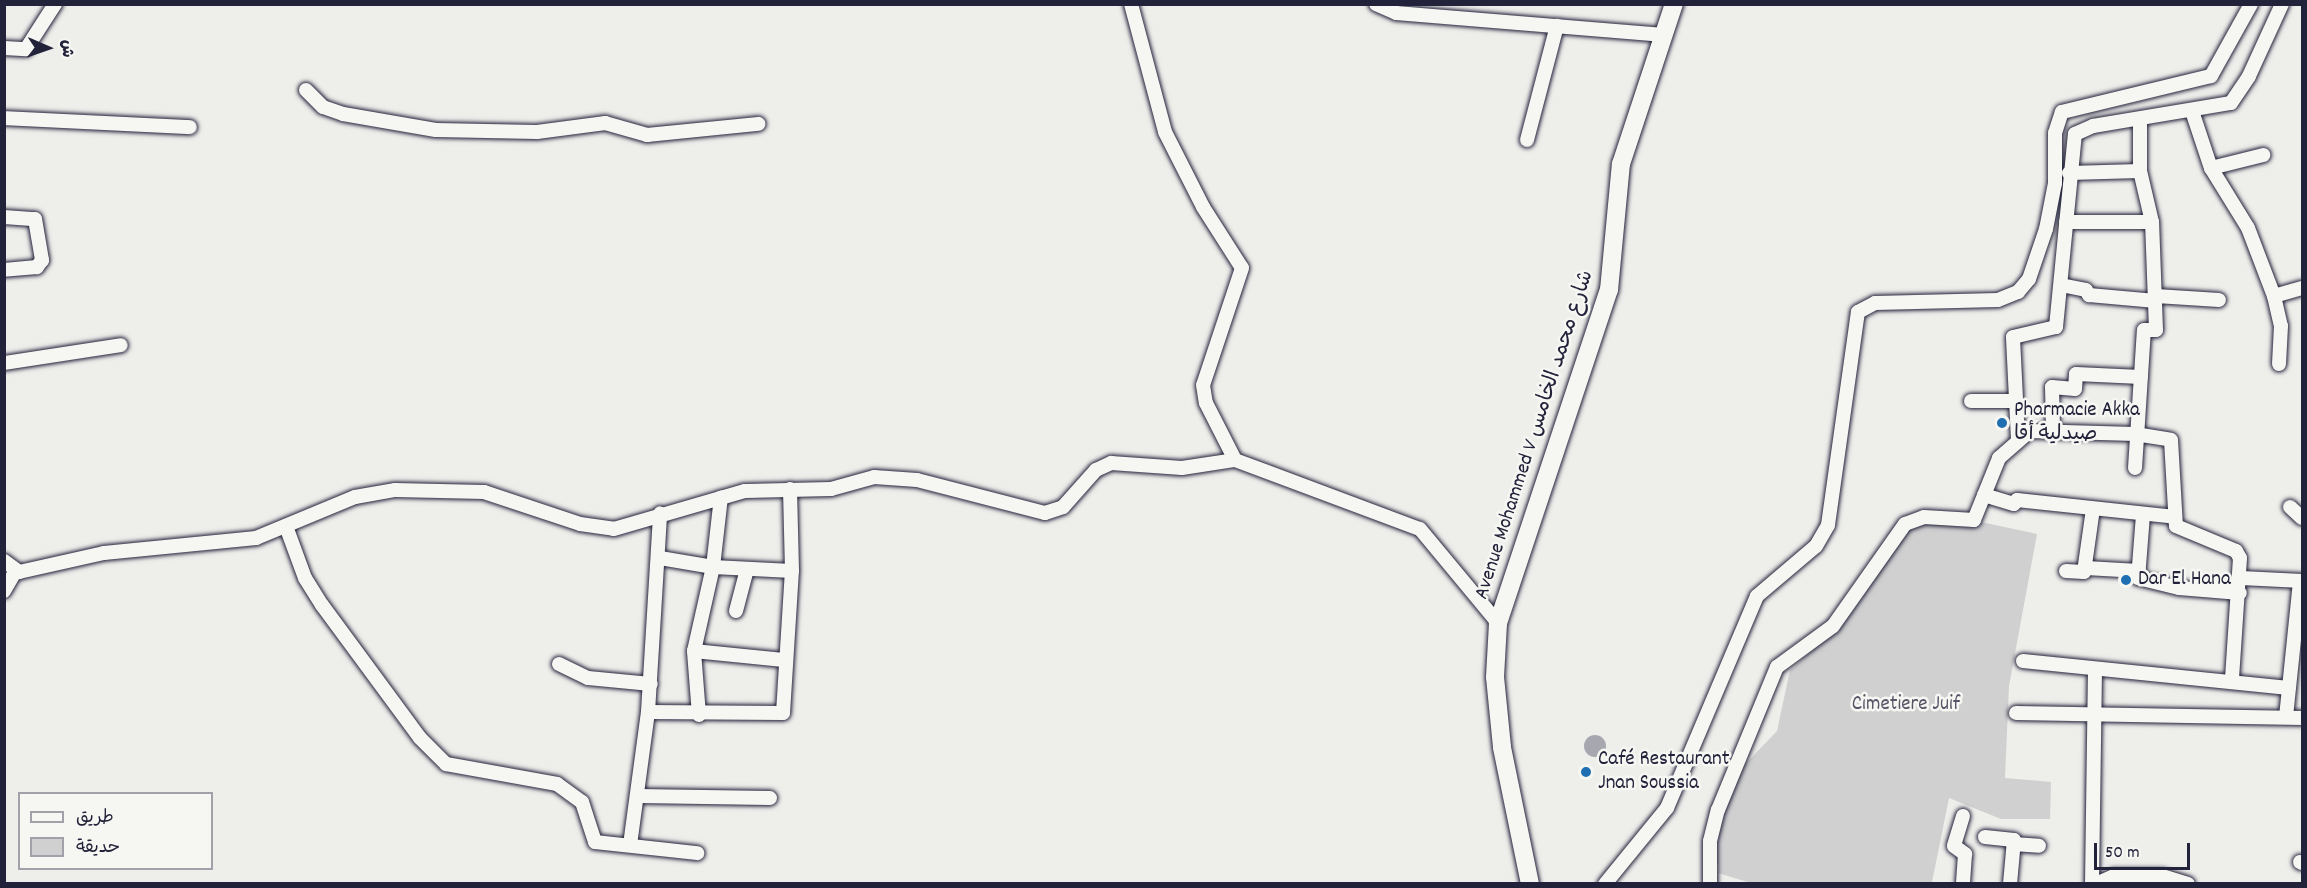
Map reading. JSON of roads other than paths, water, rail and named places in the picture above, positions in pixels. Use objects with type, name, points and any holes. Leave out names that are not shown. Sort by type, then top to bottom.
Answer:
[{"type":"main road","name":"Avenue Mohammed V شارع محمد الخامس","points":[[1530,884],[1502,747],[1495,677],[1498,623],[1609,290],[1621,164],[1674,4]]},
{"type":"street","points":[[4,48],[26,48],[55,4]]},
{"type":"street","points":[[1131,4],[1165,132],[1203,207],[1242,268],[1203,385],[1206,403],[1235,460]]},
{"type":"street","points":[[1376,4],[1398,9],[1664,35]]},
{"type":"street","points":[[1605,884],[1667,808],[1757,596],[1816,546],[1828,525],[1858,312],[1875,303],[1998,300],[2018,292],[2029,279],[2046,229],[2055,183],[2055,133],[2062,112],[2211,76],[2251,4]]},
{"type":"street","points":[[2018,440],[2013,338],[2056,327],[2066,222],[2068,173],[2078,131],[2225,105],[2235,98],[2282,4]]},
{"type":"street","points":[[1527,140],[1557,26]]},
{"type":"street","points":[[306,90],[323,107],[343,114],[436,130],[537,132],[605,123],[647,135],[758,124]]},
{"type":"street","points":[[2192,111],[2211,168],[2248,228],[2274,296],[2281,326],[2278,364]]},
{"type":"street","points":[[4,118],[190,127]]},
{"type":"street","points":[[2135,468],[2135,434],[2144,330],[2156,330],[2152,222],[2140,171],[2140,120]]},
{"type":"street","points":[[2211,168],[2263,155]]},
{"type":"street","points":[[2068,173],[2140,171]]},
{"type":"street","points":[[4,217],[35,219],[42,263],[4,270]]},
{"type":"street","points":[[2066,222],[2152,222]]},
{"type":"street","points":[[2061,285],[2086,290],[2090,295],[2219,300]]},
{"type":"street","points":[[2274,296],[2302,288]]},
{"type":"street","points":[[4,363],[121,345]]},
{"type":"street","points":[[2053,430],[2052,387],[2075,389],[2076,374],[2141,378]]},
{"type":"street","points":[[1971,401],[2016,401]]},
{"type":"street","points":[[1710,884],[1710,841],[1718,810],[1750,723],[1777,667],[1833,626],[1905,524],[1924,517],[1974,520],[1998,459],[2030,431],[2135,434],[2171,440],[2176,526],[2236,551],[2241,578],[2232,680]]},
{"type":"street","points":[[4,591],[15,572],[104,554],[256,538],[287,529],[355,497],[395,490],[483,492],[597,529],[621,528],[660,513],[721,497],[790,489],[831,489],[855,480],[892,477],[1045,513],[1063,507],[1095,470],[1112,463],[1182,468],[1235,460],[1420,529],[1498,623]]},
{"type":"street","points":[[648,712],[699,715],[783,713],[784,660],[792,571],[790,489]]},
{"type":"street","points":[[1984,495],[2014,504],[2017,500],[2175,518]]},
{"type":"street","points":[[699,715],[694,651],[712,567],[721,497]]},
{"type":"street","points":[[2290,507],[2302,518]]},
{"type":"street","points":[[2066,571],[2084,572],[2086,568],[2093,509]]},
{"type":"street","points":[[630,845],[651,684],[660,558],[660,513]]},
{"type":"street","points":[[2143,515],[2138,578],[2178,588],[2240,593]]},
{"type":"street","points":[[287,529],[305,578],[322,605],[431,752],[458,769],[519,774],[557,784],[582,802],[596,842],[698,853]]},
{"type":"street","points":[[660,558],[712,567],[792,571]]},
{"type":"street","points":[[4,561],[15,572]]},
{"type":"street","points":[[2086,568],[2139,571]]},
{"type":"street","points":[[736,611],[747,569]]},
{"type":"street","points":[[2241,578],[2301,581],[2286,717]]},
{"type":"street","points":[[694,651],[784,660]]},
{"type":"street","points":[[2023,661],[2232,680],[2289,688]]},
{"type":"street","points":[[559,664],[588,678],[651,684]]},
{"type":"street","points":[[2096,669],[2094,884],[2114,876],[2188,884]]},
{"type":"street","points":[[2016,713],[2302,718]]},
{"type":"street","points":[[638,796],[770,798]]},
{"type":"street","points":[[1963,816],[1954,846],[1965,854],[1963,884]]},
{"type":"street","points":[[1985,837],[2013,844],[2039,846]]},
{"type":"street","points":[[2010,884],[2013,844]]},
{"type":"place","name":"Pharmacie Akka صيدلية أقا","points":[[2002,423]]},
{"type":"place","name":"Dar El Hana","points":[[2126,580]]},
{"type":"place","name":"Café Restaurant Jnan Soussia","points":[[1586,772]]},
{"type":"park label","name":"Cimetiere Juif","points":[[1906,705]]}]
